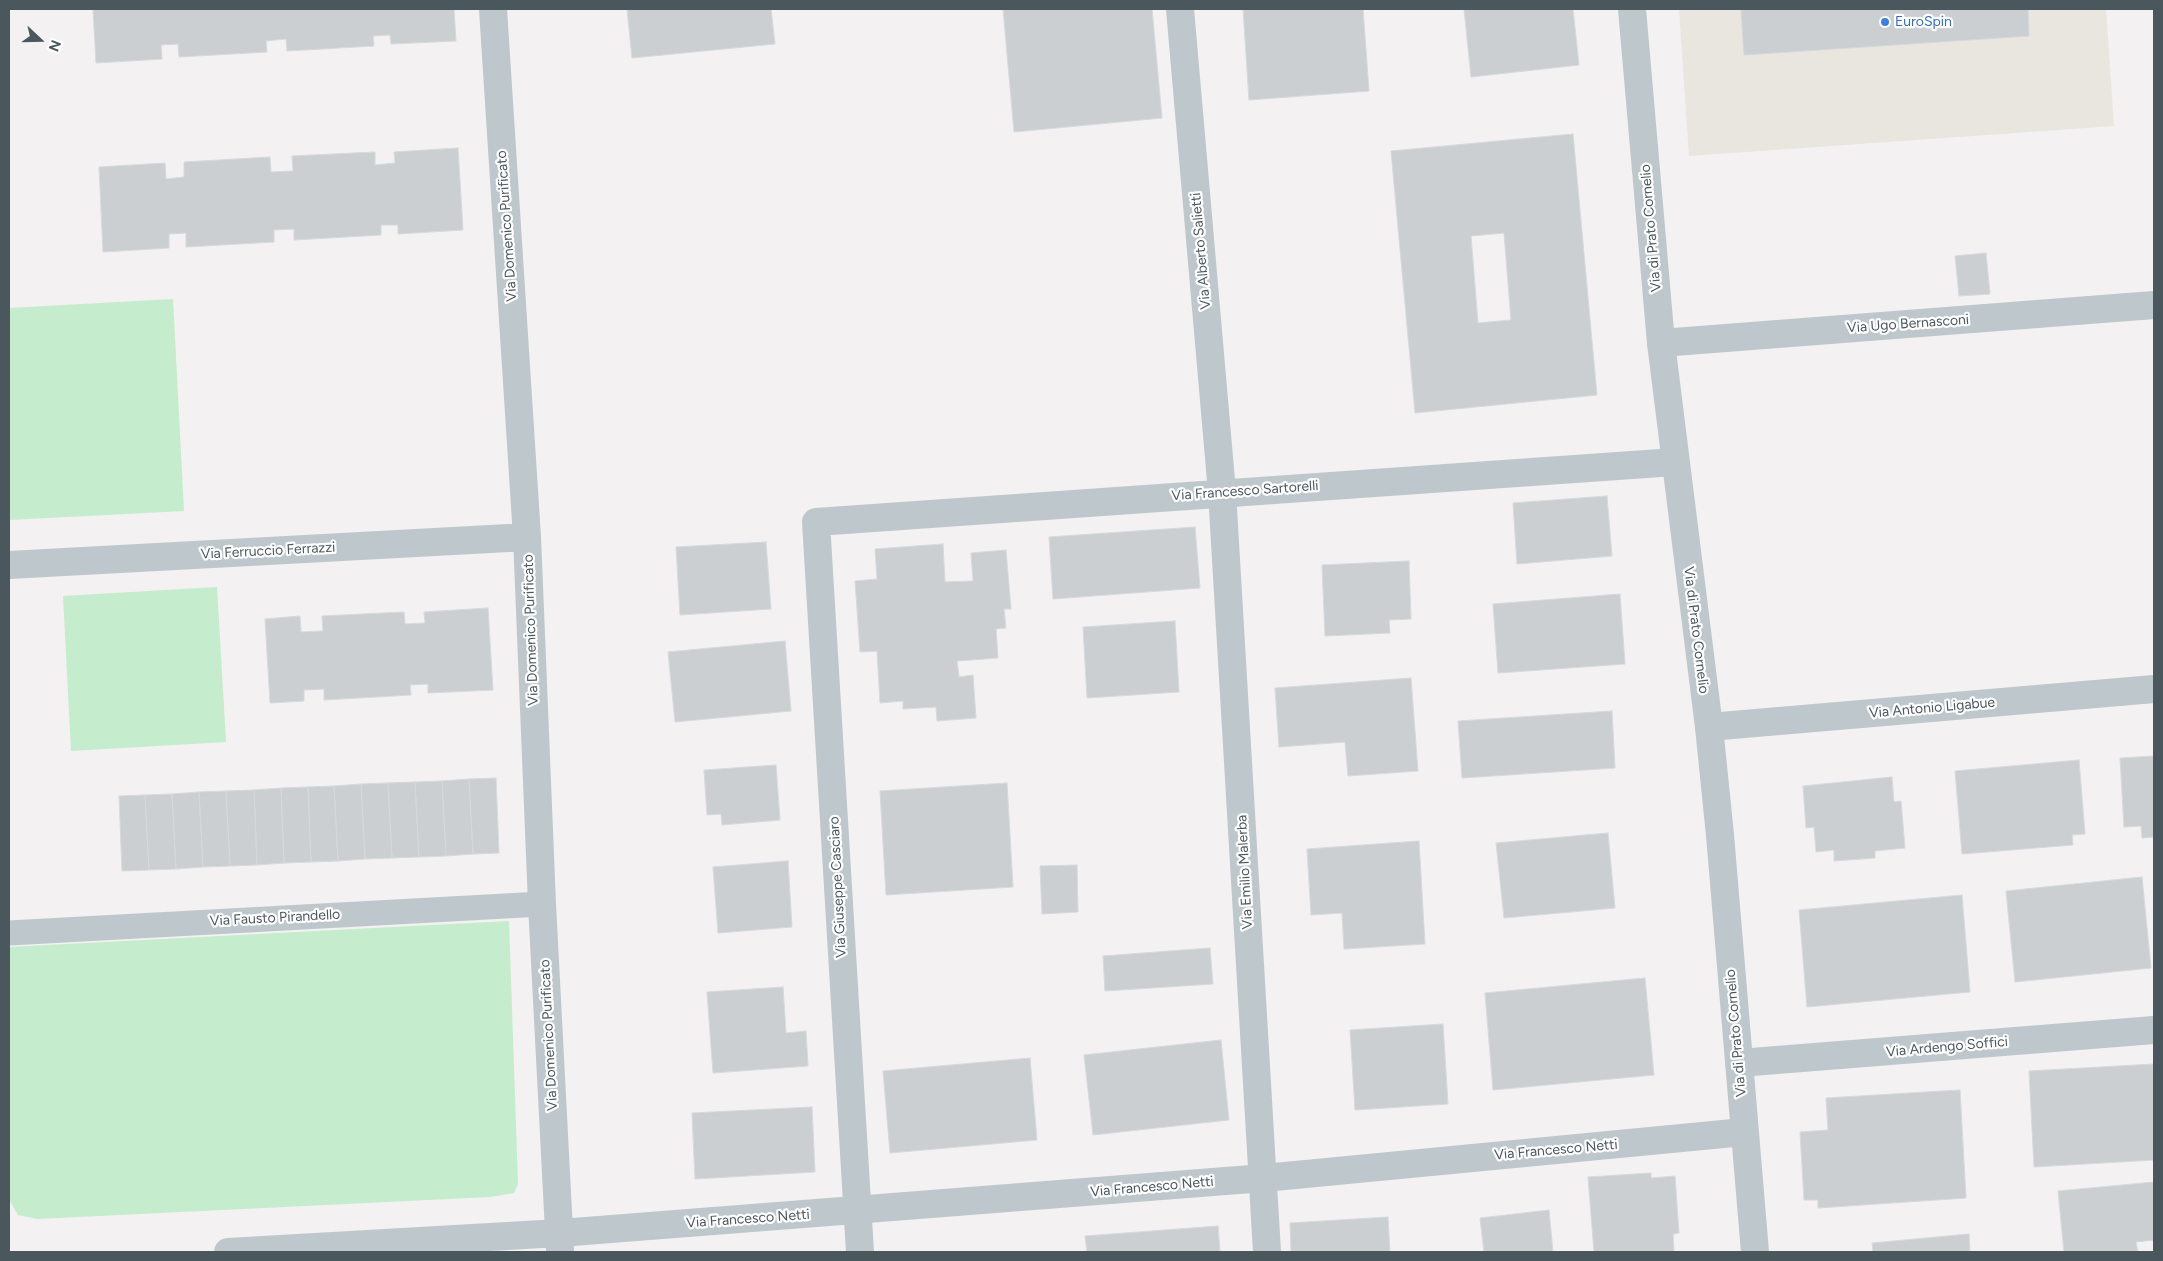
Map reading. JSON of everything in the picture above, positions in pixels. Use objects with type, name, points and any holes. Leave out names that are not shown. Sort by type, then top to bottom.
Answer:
[{"type":"street","name":"Via Domenico Purificato","points":[[493,9],[527,536],[542,904],[560,1243]]},
{"type":"street","name":"Via Alberto Salietti","points":[[1180,9],[1222,492]]},
{"type":"street","name":"Via di Prato Cornelio","points":[[1632,9],[1661,343],[1709,727],[1755,1252]]},
{"type":"street","name":"Via Ugo Bernasconi","points":[[1661,343],[2154,305]]},
{"type":"street","name":"Via Francesco Sartorelli","points":[[816,522],[1222,492],[1675,462]]},
{"type":"street","name":"Via Emilio Malerba","points":[[1222,492],[1267,1252]]},
{"type":"street","name":"Via Giuseppe Casciaro","points":[[816,522],[860,1252]]},
{"type":"street","name":"Via Ferruccio Ferrazzi","points":[[9,565],[527,536]]},
{"type":"street","name":"Via Antonio Ligabue","points":[[1709,727],[2154,689]]},
{"type":"street","name":"Via Fausto Pirandello","points":[[9,933],[542,904]]},
{"type":"street","name":"Via Ardengo Soffici","points":[[1739,1063],[2154,1030]]},
{"type":"street","name":"Via Francesco Netti","points":[[228,1252],[560,1243],[857,1210],[1264,1178],[1744,1132]]},
{"type":"shaded area","points":[[1679,9],[2106,9],[2114,126],[1689,156]]},
{"type":"green space","points":[[173,299],[184,511],[9,520],[9,308]]},
{"type":"green space","points":[[217,587],[226,742],[71,751],[63,596]]},
{"type":"green space","points":[[509,921],[518,1184],[514,1193],[490,1197],[37,1219],[18,1215],[10,1201],[9,1177],[9,947]]},
{"type":"building","points":[[93,9],[454,9],[456,41],[391,44],[390,35],[373,36],[374,46],[287,51],[286,39],[266,41],[267,52],[179,57],[178,44],[161,45],[162,59],[96,63]]},
{"type":"building","points":[[627,9],[771,9],[775,44],[632,58]]},
{"type":"building","points":[[1003,9],[1152,9],[1162,118],[1014,132]]},
{"type":"building","points":[[1243,9],[1363,9],[1369,91],[1249,100]]},
{"type":"building","points":[[1464,9],[1573,9],[1579,65],[1471,77]]},
{"type":"building","name":"EuroSpin","points":[[1741,9],[2028,9],[2029,36],[1744,55]]},
{"type":"building","points":[[1573,134],[1597,395],[1415,413],[1391,151]],"holes":[[[1504,233],[1511,320],[1478,323],[1471,236]]]},
{"type":"building","points":[[458,148],[463,230],[398,234],[398,225],[381,225],[381,235],[294,240],[294,229],[274,230],[274,242],[186,247],[186,233],[169,234],[169,248],[103,252],[99,167],[165,163],[166,179],[184,177],[184,162],[270,157],[271,172],[293,171],[292,156],[375,152],[375,165],[395,163],[394,152]]},
{"type":"building","points":[[1986,253],[1990,294],[1959,296],[1955,256]]},
{"type":"building","points":[[1607,496],[1612,556],[1517,564],[1513,503]]},
{"type":"building","points":[[1195,527],[1200,588],[1053,599],[1049,537]]},
{"type":"building","points":[[766,542],[771,609],[680,615],[676,547]]},
{"type":"building","points":[[943,544],[945,582],[973,581],[971,553],[1006,550],[1011,609],[1004,609],[1006,628],[996,629],[998,658],[957,661],[959,677],[973,675],[976,718],[937,721],[936,707],[903,709],[903,701],[880,703],[877,651],[860,652],[855,581],[877,579],[875,549]]},
{"type":"building","points":[[1409,561],[1411,619],[1389,620],[1390,633],[1325,636],[1322,565]]},
{"type":"building","points":[[1620,594],[1625,664],[1498,673],[1493,604]]},
{"type":"building","points":[[488,608],[493,690],[428,693],[428,684],[410,685],[411,695],[324,700],[324,689],[304,690],[304,701],[270,703],[265,619],[300,616],[301,632],[323,631],[322,616],[404,612],[405,624],[425,623],[424,612]]},
{"type":"building","points":[[1175,621],[1179,692],[1087,698],[1083,627]]},
{"type":"building","points":[[785,641],[791,711],[675,722],[668,652]]},
{"type":"building","points":[[1411,678],[1418,771],[1348,776],[1345,742],[1279,747],[1275,688]]},
{"type":"building","points":[[1612,711],[1615,768],[1462,778],[1458,721]]},
{"type":"building","points":[[2154,756],[2154,837],[2142,838],[2141,826],[2124,827],[2120,758]]},
{"type":"building","points":[[2079,760],[2085,834],[2072,835],[2073,845],[1962,854],[1955,771]]},
{"type":"building","points":[[776,765],[780,820],[722,825],[721,814],[707,815],[704,770]]},
{"type":"building","points":[[1892,777],[1894,802],[1901,801],[1905,848],[1875,851],[1875,858],[1834,861],[1834,850],[1816,852],[1814,827],[1806,828],[1803,786]]},
{"type":"building","points":[[496,778],[499,853],[473,854],[469,779]]},
{"type":"building","points":[[469,779],[473,854],[446,856],[442,781]]},
{"type":"building","points":[[442,781],[446,856],[419,857],[415,782]]},
{"type":"building","points":[[415,782],[419,857],[392,858],[388,783]]},
{"type":"building","points":[[388,783],[392,858],[365,859],[361,784]]},
{"type":"building","points":[[1007,783],[1013,887],[886,895],[880,791]]},
{"type":"building","points":[[361,784],[365,859],[338,861],[334,786]]},
{"type":"building","points":[[334,786],[338,861],[311,862],[308,787]]},
{"type":"building","points":[[308,787],[311,862],[284,863],[281,788]]},
{"type":"building","points":[[281,788],[284,863],[257,865],[254,790]]},
{"type":"building","points":[[254,790],[257,865],[230,866],[226,791]]},
{"type":"building","points":[[226,791],[230,866],[203,867],[199,792]]},
{"type":"building","points":[[199,792],[203,867],[176,869],[172,794]]},
{"type":"building","points":[[172,794],[176,869],[149,870],[145,795]]},
{"type":"building","points":[[145,795],[149,870],[122,871],[119,796]]},
{"type":"building","points":[[1608,833],[1615,908],[1504,918],[1496,843]]},
{"type":"building","points":[[1419,841],[1425,944],[1344,949],[1342,913],[1311,915],[1307,849]]},
{"type":"building","points":[[788,861],[792,927],[718,933],[713,867]]},
{"type":"building","points":[[1077,865],[1078,912],[1042,914],[1040,866]]},
{"type":"building","points":[[2142,877],[2151,968],[2015,982],[2006,891]]},
{"type":"building","points":[[1962,895],[1970,992],[1807,1007],[1799,910]]},
{"type":"building","points":[[1210,948],[1213,984],[1105,991],[1103,956]]},
{"type":"building","points":[[1645,978],[1654,1075],[1493,1090],[1485,993]]},
{"type":"building","points":[[783,987],[786,1033],[806,1031],[808,1066],[713,1073],[707,992]]},
{"type":"building","points":[[1443,1024],[1448,1104],[1355,1110],[1350,1030]]},
{"type":"building","points":[[1221,1040],[1229,1120],[1093,1135],[1084,1055]]},
{"type":"building","points":[[1030,1058],[1037,1140],[890,1153],[883,1071]]},
{"type":"building","points":[[2154,1064],[2154,1160],[2034,1167],[2029,1071]]},
{"type":"building","points":[[1960,1090],[1966,1198],[1818,1208],[1818,1200],[1804,1200],[1800,1132],[1828,1130],[1826,1098]]},
{"type":"building","points":[[812,1107],[815,1172],[695,1179],[692,1113]]},
{"type":"building","points":[[1651,1173],[1651,1178],[1675,1176],[1679,1233],[1673,1234],[1674,1252],[1594,1252],[1588,1177]]},
{"type":"building","points":[[2154,1182],[2154,1240],[2136,1242],[2138,1252],[2064,1252],[2058,1191]]},
{"type":"building","points":[[1549,1210],[1553,1252],[1484,1252],[1480,1218]]},
{"type":"building","points":[[1388,1217],[1390,1252],[1291,1252],[1290,1223]]},
{"type":"building","points":[[1218,1226],[1220,1252],[1087,1252],[1085,1236]]},
{"type":"building","points":[[1969,1234],[1970,1252],[1873,1252],[1872,1243]]},
{"type":"place","name":"EuroSpin","points":[[1885,22]]}]
